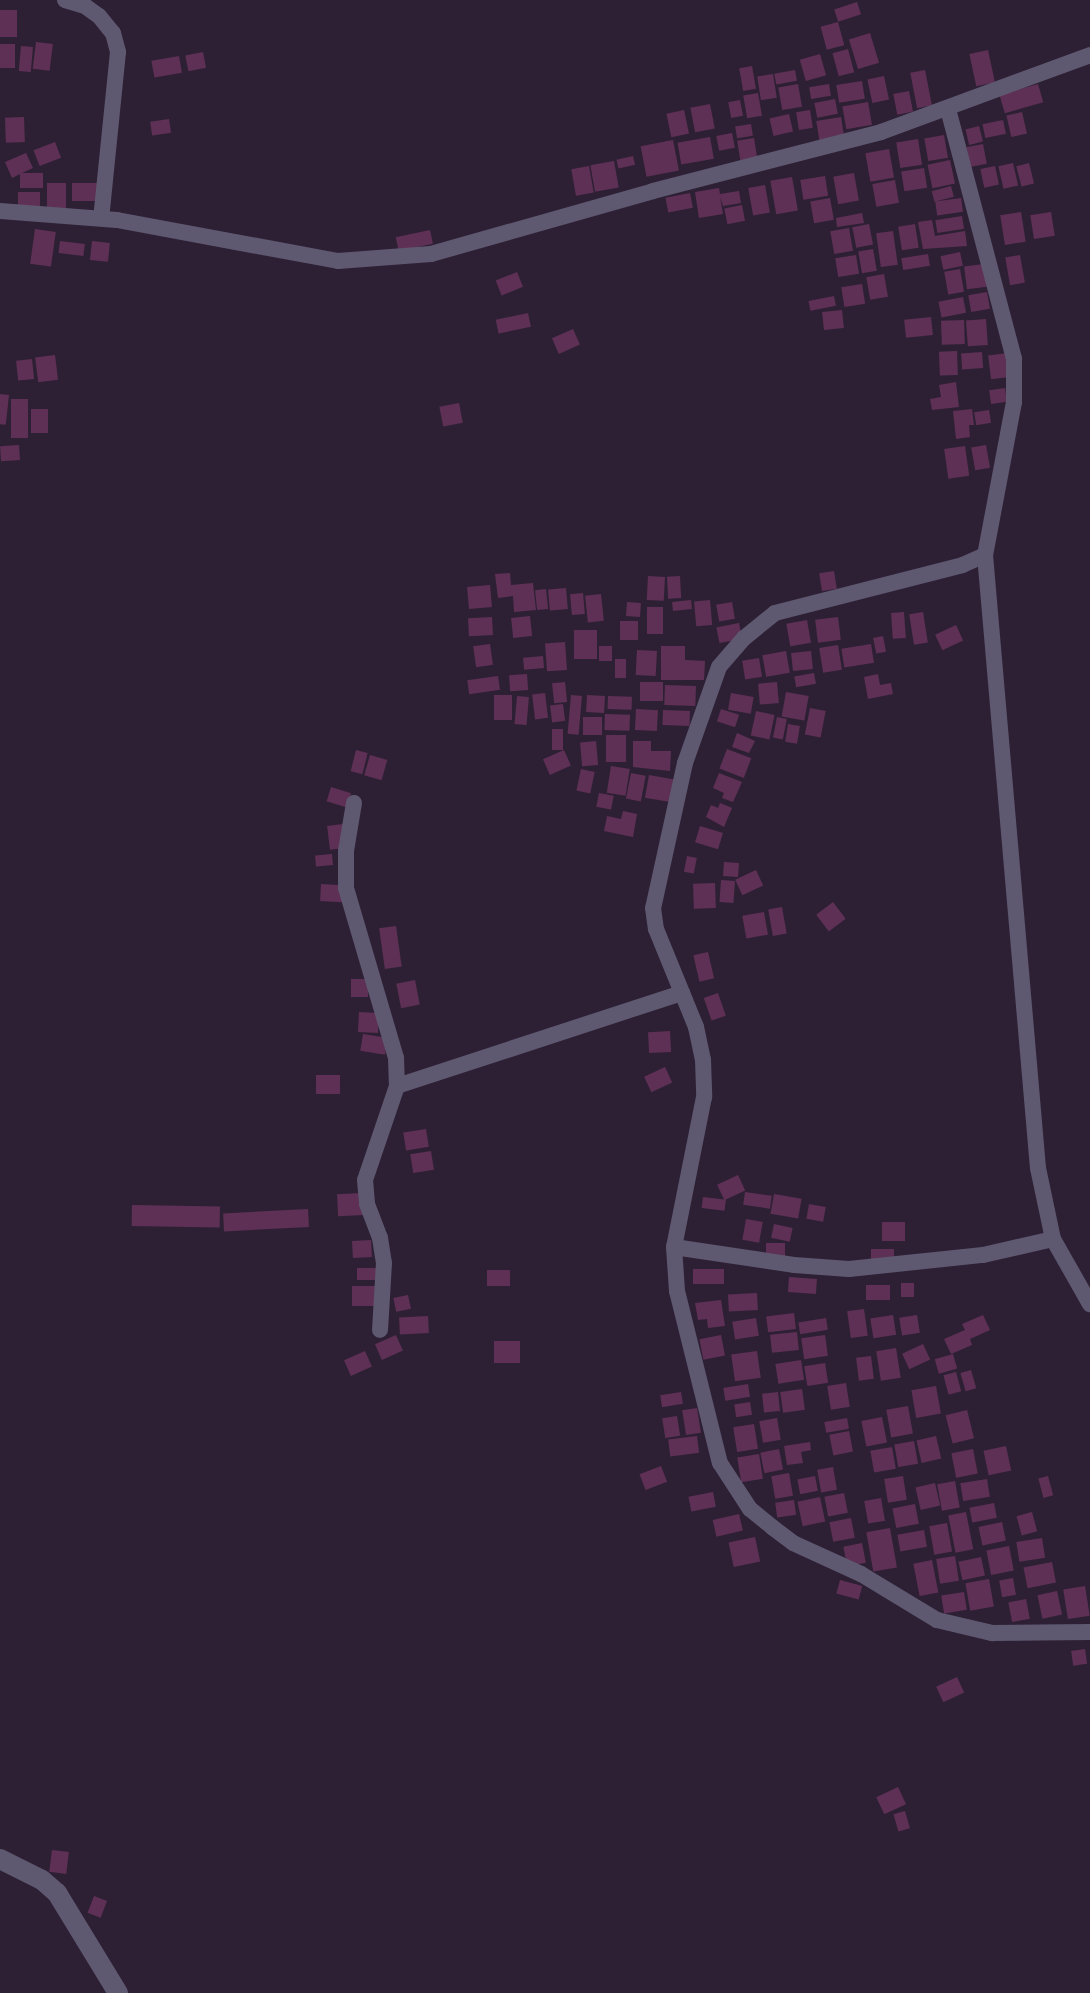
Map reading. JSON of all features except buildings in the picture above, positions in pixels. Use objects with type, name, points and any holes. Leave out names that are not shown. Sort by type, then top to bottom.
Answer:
[{"type":"street","points":[[65,0],[85,6],[99,16],[113,33],[118,52],[101,218]]},
{"type":"street","points":[[0,211],[101,218],[338,261],[431,254],[653,191],[828,147],[948,109],[1090,55]]},
{"type":"street","points":[[948,109],[1014,359],[1014,402],[985,555],[1038,1168],[1053,1239],[1090,1304]]},
{"type":"street","points":[[985,555],[963,565],[775,613],[744,638],[719,667],[685,763],[653,908],[656,929],[696,1027],[704,1097],[674,1247],[677,1291],[720,1463],[750,1509],[793,1543],[861,1574],[937,1620],[992,1633],[1090,1632]]},
{"type":"street","points":[[354,803],[345,860],[346,888],[392,1040],[397,1086],[365,1180],[367,1204],[380,1238],[384,1263],[380,1330]]},
{"type":"street","points":[[397,1086],[682,993]]},
{"type":"street","points":[[674,1247],[794,1265],[849,1269],[983,1255],[1053,1239]]},
{"type":"street","points":[[0,1859],[42,1880],[57,1893],[118,1993]]}]
